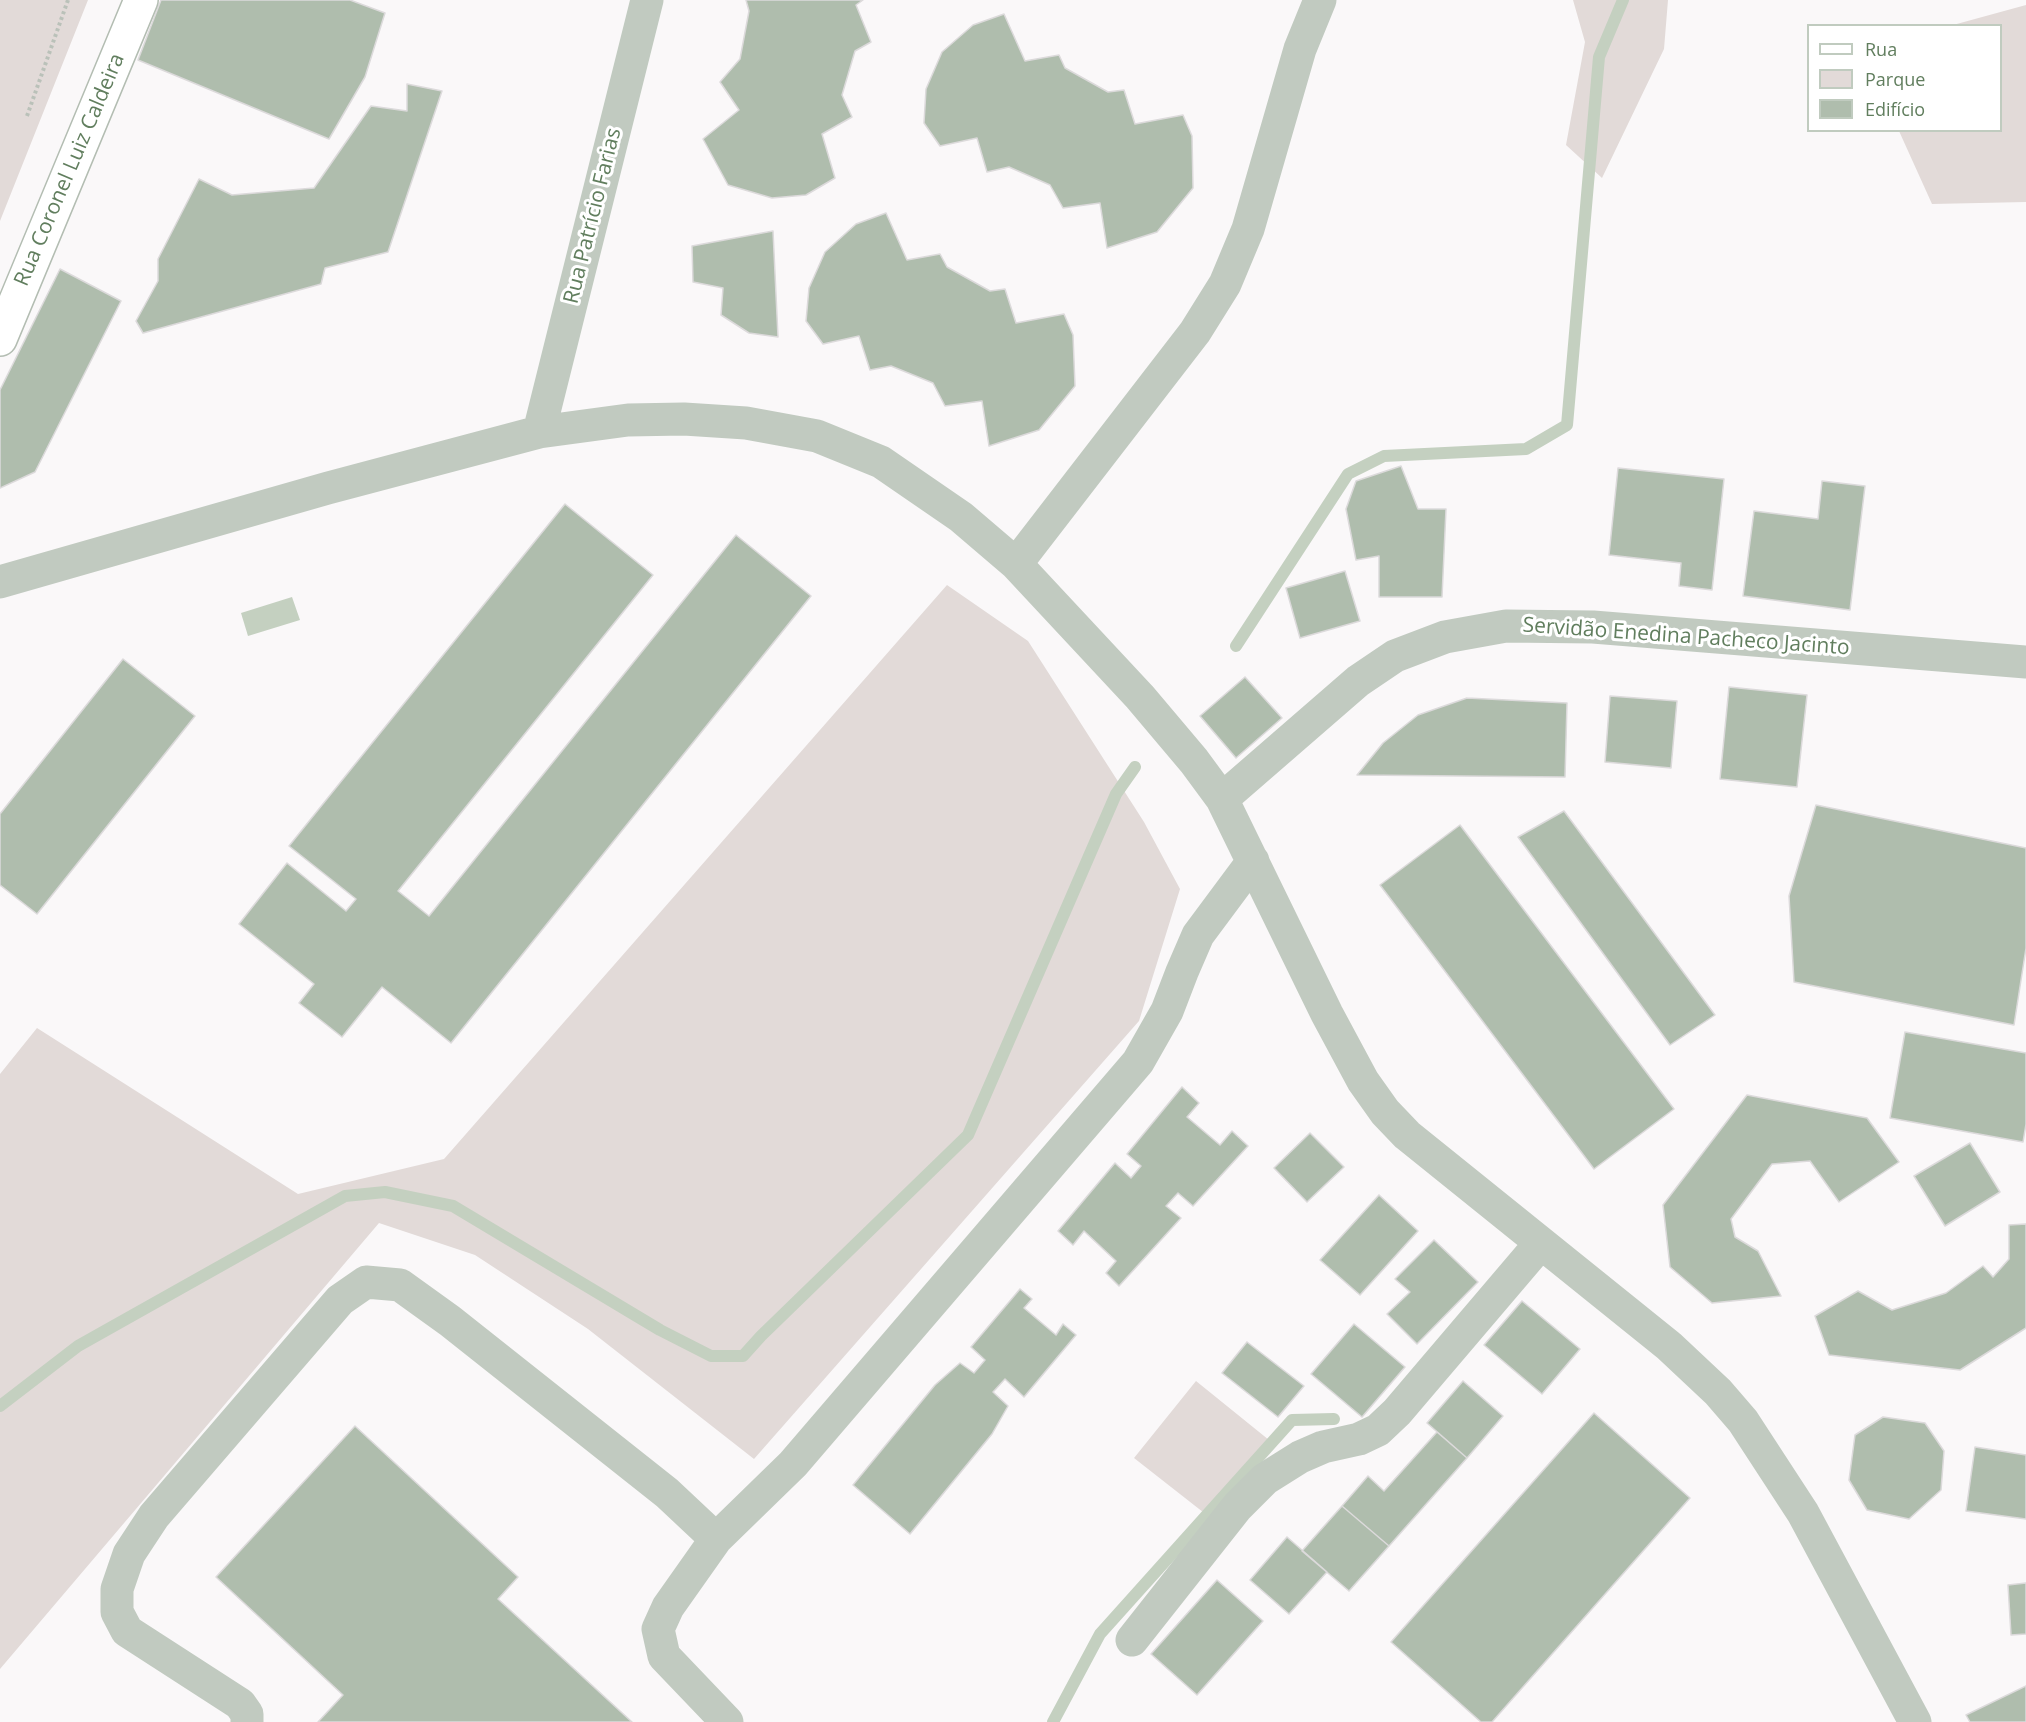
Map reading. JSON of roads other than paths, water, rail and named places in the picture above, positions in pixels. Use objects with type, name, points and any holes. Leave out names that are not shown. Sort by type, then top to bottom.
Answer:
[{"type":"main road","name":"Rua Coronel Luiz Caldeira","points":[[0,339],[141,0]]},
{"type":"street","name":"Rua Patrício Farias","points":[[539,432],[647,0]]},
{"type":"street","points":[[1016,564],[1195,332],[1225,285],[1248,229],[1300,49],[1320,0]]},
{"type":"street","points":[[0,582],[328,488],[539,432],[628,420],[684,419],[746,423],[817,436],[881,462],[961,517],[1016,564],[1140,697],[1194,761],[1222,799],[1363,1081],[1385,1112],[1407,1135],[1669,1347],[1718,1392],[1743,1421],[1803,1513],[1915,1722]]},
{"type":"street","name":"Servidão Enedina Pacheco Jacinto","points":[[1222,799],[1358,681],[1395,656],[1445,637],[1506,626],[1593,627],[2026,662]]},
{"type":"street","points":[[728,1722],[664,1656],[658,1629],[668,1607],[716,1539],[794,1464],[1138,1062],[1167,1011],[1198,935],[1253,861]]},
{"type":"street","points":[[1132,1640],[1236,1506],[1265,1479],[1300,1457],[1323,1447],[1359,1439],[1378,1430],[1397,1412],[1540,1244]]},
{"type":"street","points":[[247,1722],[247,1714],[240,1704],[127,1631],[117,1612],[117,1589],[129,1554],[154,1516],[340,1300],[366,1282],[400,1285],[450,1321],[667,1493],[716,1539]]},
{"type":"waterway","points":[[1236,646],[1348,474],[1384,456],[1526,449],[1567,425],[1599,57],[1623,0]]},
{"type":"waterway","points":[[0,1406],[78,1346],[345,1196],[385,1192],[453,1206],[660,1330],[711,1356],[743,1356],[968,1135],[1116,794],[1135,767]]},
{"type":"waterway","points":[[1053,1722],[1100,1634],[1292,1420],[1334,1419]]}]
